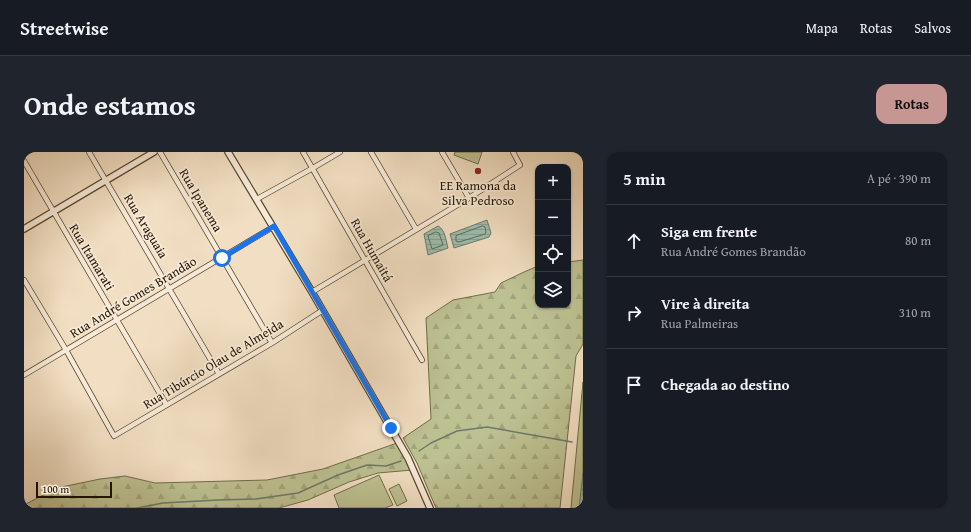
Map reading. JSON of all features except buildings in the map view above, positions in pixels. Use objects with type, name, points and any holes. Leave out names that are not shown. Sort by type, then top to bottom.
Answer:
[{"type":"street","name":"Rua Araguaia","points":[[89,152],[219,374]]},
{"type":"street","points":[[24,230],[154,152]]},
{"type":"street","name":"Rua Ipanema","points":[[160,152],[272,343]]},
{"type":"street","points":[[228,152],[274,226],[399,443],[413,468],[430,508]]},
{"type":"street","name":"Rua Humaitá","points":[[303,152],[422,360]]},
{"type":"street","points":[[257,199],[340,152]]},
{"type":"street","points":[[371,152],[416,229]]},
{"type":"street","points":[[442,152],[469,198]]},
{"type":"street","points":[[312,292],[469,198],[520,165],[513,152]]},
{"type":"street","name":"Rua Itamarati","points":[[24,161],[166,404]]},
{"type":"street","name":"Rua André Gomes Brandão","points":[[24,374],[274,226]]},
{"type":"street","points":[[24,280],[66,350]]},
{"type":"street","name":"Rua Tibúrcio Olau de Almeida","points":[[66,350],[114,436],[272,343],[322,310]]},
{"type":"green space","points":[[455,152],[482,152],[478,164],[454,155]]},
{"type":"green space","points":[[583,260],[583,344],[576,356],[560,508],[436,508],[417,463],[403,438],[431,419],[426,318],[453,300],[495,292],[501,283],[535,267],[535,308],[571,308],[571,262]]},
{"type":"green space","points":[[583,382],[583,508],[571,508]]},
{"type":"green space","points":[[397,443],[412,470],[378,473],[349,482],[308,500],[279,508],[24,508],[24,505],[57,488],[100,479],[125,476],[155,483],[267,480],[323,469]]},
{"type":"green space","points":[[379,475],[393,505],[385,508],[339,508],[334,495]]},
{"type":"green space","points":[[399,484],[407,501],[397,506],[389,489]]},
{"type":"water","points":[[487,220],[491,233],[489,237],[454,248],[450,234]]},
{"type":"water","points":[[438,226],[444,232],[448,248],[428,255],[424,234]]},
{"type":"water","points":[[583,473],[583,508],[579,508]]},
{"type":"waterway","points":[[419,451],[431,443],[457,431],[487,427],[572,442]]},
{"type":"waterway","points":[[137,508],[163,503],[256,499],[298,493],[338,475],[367,465],[386,466],[401,461]]},
{"type":"place","name":"EE Ramona da Silva Pedroso","points":[[478,171]]},
{"type":"route","points":[[222,258],[274,226],[391,428]]}]
